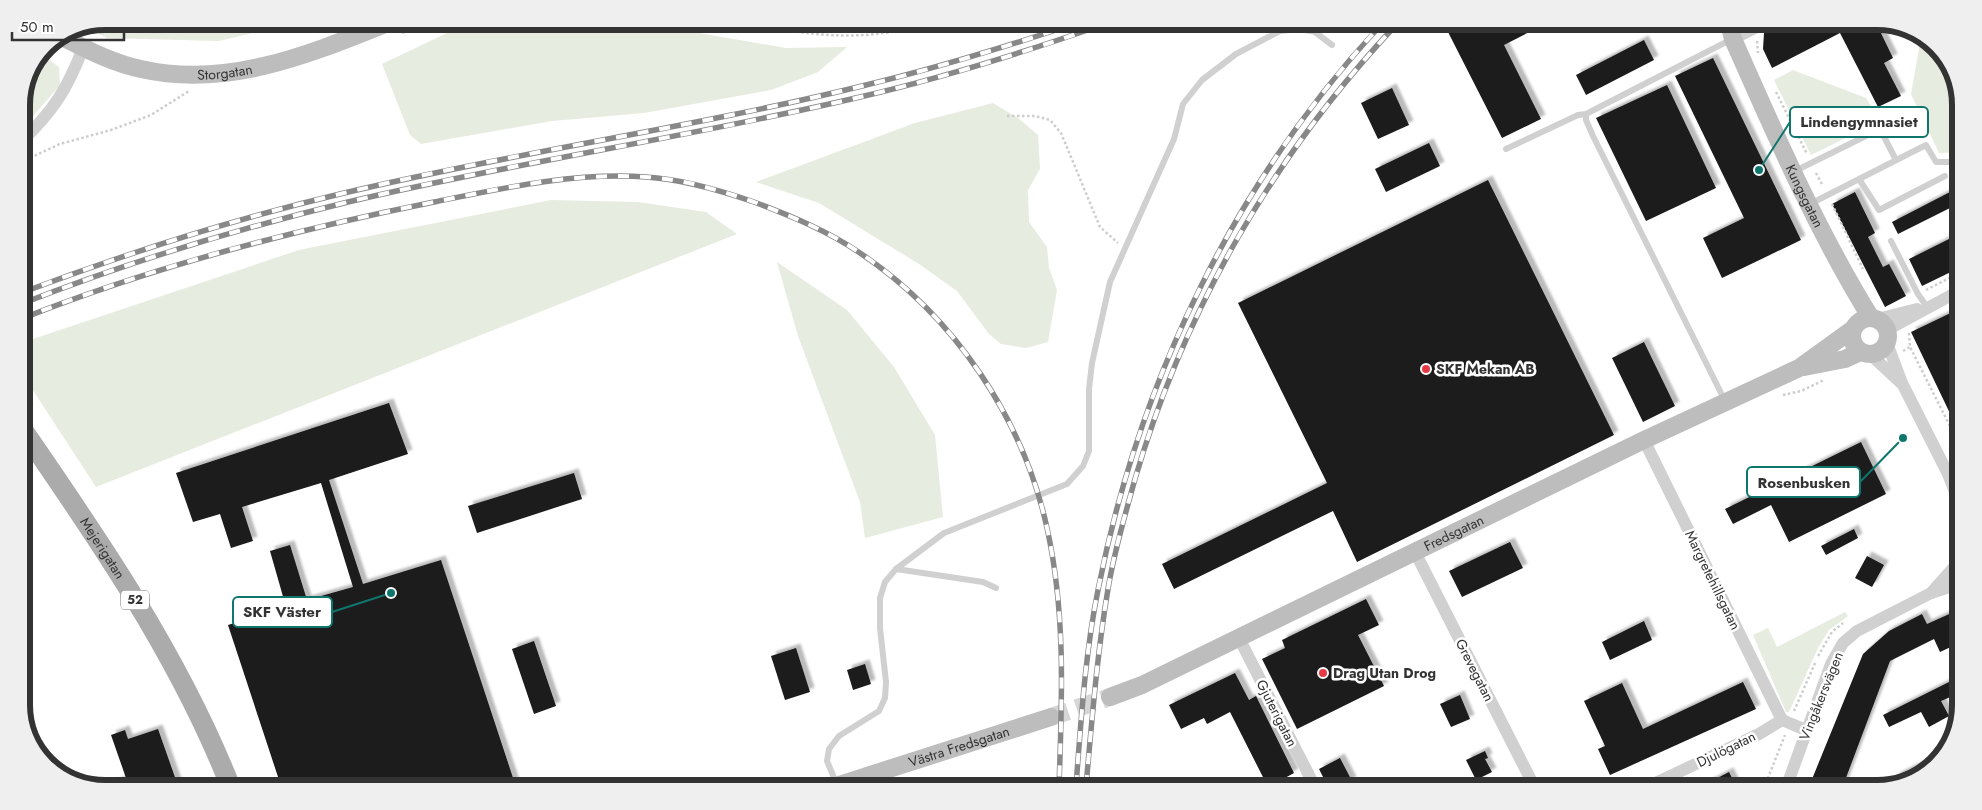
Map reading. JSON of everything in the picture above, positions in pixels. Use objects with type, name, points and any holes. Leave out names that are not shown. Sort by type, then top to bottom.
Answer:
[{"type":"main road","name":"Mejerigatan","points":[[30,440],[94,534],[154,630],[199,715],[228,780]]},
{"type":"street","name":"Storgatan","points":[[67,40],[83,48],[141,69],[207,76],[235,73],[329,47],[370,30]]},
{"type":"street","name":"Kungsgatan","points":[[1728,31],[1808,205],[1902,383],[1952,484]]},
{"type":"street","points":[[30,132],[58,102],[73,76],[83,48]]},
{"type":"street","name":"Fredsgatan","points":[[1110,697],[1142,685],[1644,440],[1799,368],[1872,327],[1927,307],[1952,294]]},
{"type":"street","points":[[1865,353],[1854,343],[1872,327]]},
{"type":"street","name":"Fredsgatan","points":[[1799,368],[1865,353],[1878,352],[1872,327]]},
{"type":"street","name":"Kungsgatan","points":[[1865,353],[1902,383]]},
{"type":"street","name":"Margretehillsgatan","points":[[1644,440],[1782,720]]},
{"type":"street","name":"Kungsgatan","points":[[1948,474],[1952,478]]},
{"type":"street","name":"Grevegatan","points":[[1415,552],[1531,780]]},
{"type":"street","name":"Vingåkersvägen","points":[[1931,593],[1952,569]]},
{"type":"street","name":"Vingåkersvägen","points":[[1789,780],[1831,664],[1843,643],[1857,631],[1931,593],[1952,586]]},
{"type":"street","name":"Gjuterigatan","points":[[1239,638],[1311,780]]},
{"type":"street","name":"Västra Fredsgatan","points":[[854,780],[1051,717]]},
{"type":"street","points":[[1782,720],[1806,730]]},
{"type":"street","name":"Djulögatan","points":[[1662,780],[1758,734],[1782,720]]},
{"type":"lane","points":[[836,780],[827,761],[829,748],[839,736],[879,711],[885,698],[886,682],[880,628],[880,598],[885,582],[896,569],[944,533],[1067,484],[1083,466],[1089,452],[1089,389],[1096,336],[1110,282],[1174,139],[1183,104],[1202,80],[1236,54],[1280,32],[1293,30]]},
{"type":"lane","points":[[1305,30],[1315,32],[1332,45]]},
{"type":"lane","points":[[1506,149],[1578,115],[1586,114],[1728,31]]},
{"type":"lane","points":[[1586,114],[1586,120],[1593,136],[1726,402]]},
{"type":"lane","points":[[1792,172],[1880,129],[1896,160]]},
{"type":"lane","points":[[1808,205],[1926,145],[1936,162],[1952,162]]},
{"type":"lane","points":[[1859,179],[1878,210],[1945,176]]},
{"type":"lane","points":[[1891,241],[1918,294],[1927,307]]},
{"type":"lane","points":[[896,569],[983,582],[996,588]]},
{"type":"path","points":[[782,30],[857,37],[893,30]]},
{"type":"path","points":[[30,158],[60,144],[111,130],[152,115],[192,90]]},
{"type":"path","points":[[1007,116],[1035,116],[1050,120],[1061,133],[1100,228],[1124,249]]},
{"type":"path","points":[[1909,328],[1908,340],[1910,347],[1952,430]]},
{"type":"shaded area","points":[[265,30],[219,41],[107,38],[93,31]]},
{"type":"shaded area","points":[[460,30],[682,30],[786,48],[847,47],[818,72],[771,90],[644,113],[552,121],[421,144],[410,135],[382,64],[447,33]]},
{"type":"shaded area","points":[[1920,44],[1939,63],[1951,90],[1952,152],[1939,153],[1911,94]]},
{"type":"shaded area","points":[[46,58],[59,67],[60,85],[30,120],[30,100],[33,86]]},
{"type":"shaded area","points":[[1793,70],[1866,98],[1880,121],[1811,155],[1774,80]]},
{"type":"shaded area","points":[[993,103],[1018,118],[1038,135],[1040,169],[1028,190],[1029,222],[1047,247],[1049,268],[1057,290],[1048,342],[1026,348],[1001,344],[989,334],[957,291],[919,264],[819,203],[756,182],[915,123]]},
{"type":"shaded area","points":[[551,200],[638,202],[706,212],[737,234],[96,487],[30,386],[30,340],[299,250]]},
{"type":"shaded area","points":[[777,262],[847,310],[894,367],[935,435],[943,517],[865,538],[860,502],[798,336]]},
{"type":"shaded area","points":[[1845,612],[1848,616],[1829,630],[1818,648],[1789,712],[1786,712],[1753,635],[1768,628],[1777,647]]},
{"type":"building","points":[[1452,30],[1533,30],[1504,45],[1541,119],[1502,138],[1448,32]]},
{"type":"building","points":[[1770,30],[1880,30],[1893,58],[1884,63],[1901,96],[1878,107],[1840,33],[1772,68],[1763,49],[1764,33]]},
{"type":"building","points":[[1644,40],[1654,60],[1586,95],[1576,75]]},
{"type":"building","points":[[1713,58],[1801,240],[1722,278],[1703,238],[1744,218],[1675,76]]},
{"type":"building","points":[[1667,85],[1716,188],[1646,221],[1596,118]]},
{"type":"building","points":[[1392,88],[1409,125],[1378,139],[1361,103]]},
{"type":"building","points":[[1429,143],[1440,166],[1386,192],[1375,169]]},
{"type":"building","name":"SKF Mekan AB","points":[[1488,180],[1614,435],[1357,562],[1333,511],[1174,589],[1162,564],[1327,483],[1238,303]]},
{"type":"building","points":[[1952,191],[1952,207],[1898,234],[1892,222]]},
{"type":"building","points":[[1855,192],[1875,233],[1868,237],[1883,267],[1889,264],[1906,296],[1885,307],[1832,204]]},
{"type":"building","points":[[1952,238],[1952,271],[1922,286],[1909,259]]},
{"type":"building","points":[[1952,312],[1952,351],[1950,352],[1952,356],[1952,418],[1911,332]]},
{"type":"building","points":[[1644,342],[1675,406],[1643,422],[1612,358]]},
{"type":"building","points":[[389,403],[408,454],[329,480],[363,584],[441,560],[514,780],[279,780],[228,625],[286,607],[270,551],[290,545],[307,600],[353,587],[321,483],[242,507],[253,541],[231,548],[220,514],[193,522],[176,473]]},
{"type":"building","points":[[1861,442],[1886,494],[1789,542],[1771,505],[1733,524],[1725,509]]},
{"type":"building","points":[[574,473],[582,499],[477,533],[468,506]]},
{"type":"building","points":[[1854,529],[1858,538],[1826,555],[1821,546]]},
{"type":"building","points":[[1510,542],[1523,568],[1462,597],[1449,571]]},
{"type":"building","points":[[1867,556],[1884,565],[1872,587],[1855,578]]},
{"type":"building","name":"Drag Utan Drog","points":[[1366,599],[1379,625],[1358,635],[1384,686],[1297,729],[1262,659],[1285,648],[1282,640]]},
{"type":"building","points":[[1952,613],[1952,646],[1940,652],[1934,639],[1890,661],[1845,780],[1812,780],[1863,654],[1889,631],[1922,614],[1927,624]]},
{"type":"building","points":[[1644,621],[1652,640],[1610,660],[1602,642]]},
{"type":"building","points":[[534,641],[556,706],[534,714],[512,649]]},
{"type":"building","points":[[796,648],[810,692],[785,700],[771,656]]},
{"type":"building","points":[[865,664],[871,684],[853,690],[847,670]]},
{"type":"building","points":[[1235,673],[1249,700],[1256,696],[1294,773],[1281,780],[1264,780],[1230,712],[1207,724],[1204,718],[1181,729],[1169,705]]},
{"type":"building","points":[[1952,680],[1952,696],[1941,701],[1949,716],[1929,727],[1921,712],[1889,727],[1883,715]]},
{"type":"building","points":[[1743,682],[1756,709],[1610,775],[1598,749],[1605,746],[1584,701],[1622,683],[1643,729]]},
{"type":"building","points":[[1460,695],[1470,719],[1451,727],[1440,704]]},
{"type":"building","points":[[158,729],[176,780],[121,780],[126,778],[111,735],[125,730],[128,739]]},
{"type":"building","points":[[1485,751],[1488,758],[1485,759],[1492,772],[1476,780],[1466,760]]},
{"type":"building","points":[[1340,758],[1351,780],[1324,780],[1319,769]]},
{"type":"building","points":[[1924,763],[1906,774],[1895,777]]},
{"type":"building","points":[[1729,772],[1733,780],[1714,780]]},
{"type":"tunnel","points":[[1051,717],[1110,697]]},
{"type":"railway","points":[[30,290],[181,238],[303,203],[409,178],[798,101],[941,65],[1055,30]]},
{"type":"railway","points":[[30,301],[142,260],[306,212],[412,188],[732,125],[860,97],[982,64],[1087,30]]},
{"type":"railway","points":[[1076,780],[1087,663],[1098,590],[1116,512],[1139,436],[1167,361],[1200,288],[1238,218],[1281,151],[1328,86],[1377,30]]},
{"type":"railway","points":[[1087,780],[1095,687],[1113,561],[1135,479],[1156,416],[1180,354],[1207,295],[1238,237],[1273,181],[1310,127],[1351,75],[1391,30]]},
{"type":"railway","points":[[30,316],[122,282],[277,237],[382,213],[539,182],[619,176],[673,180],[741,198],[768,207],[809,225],[860,253],[894,278],[926,307],[980,373],[1002,409],[1021,447],[1036,487],[1047,528],[1057,592],[1061,657],[1059,780]]},
{"type":"place","name":"Lindengymnasiet","points":[[1759,170]]},
{"type":"place","name":"SKF Mekan AB","points":[[1426,369]]},
{"type":"place","name":"Rosenbusken","points":[[1903,438]]},
{"type":"place","name":"SKF Väster","points":[[391,593]]},
{"type":"place","name":"Drag Utan Drog","points":[[1323,673]]}]
